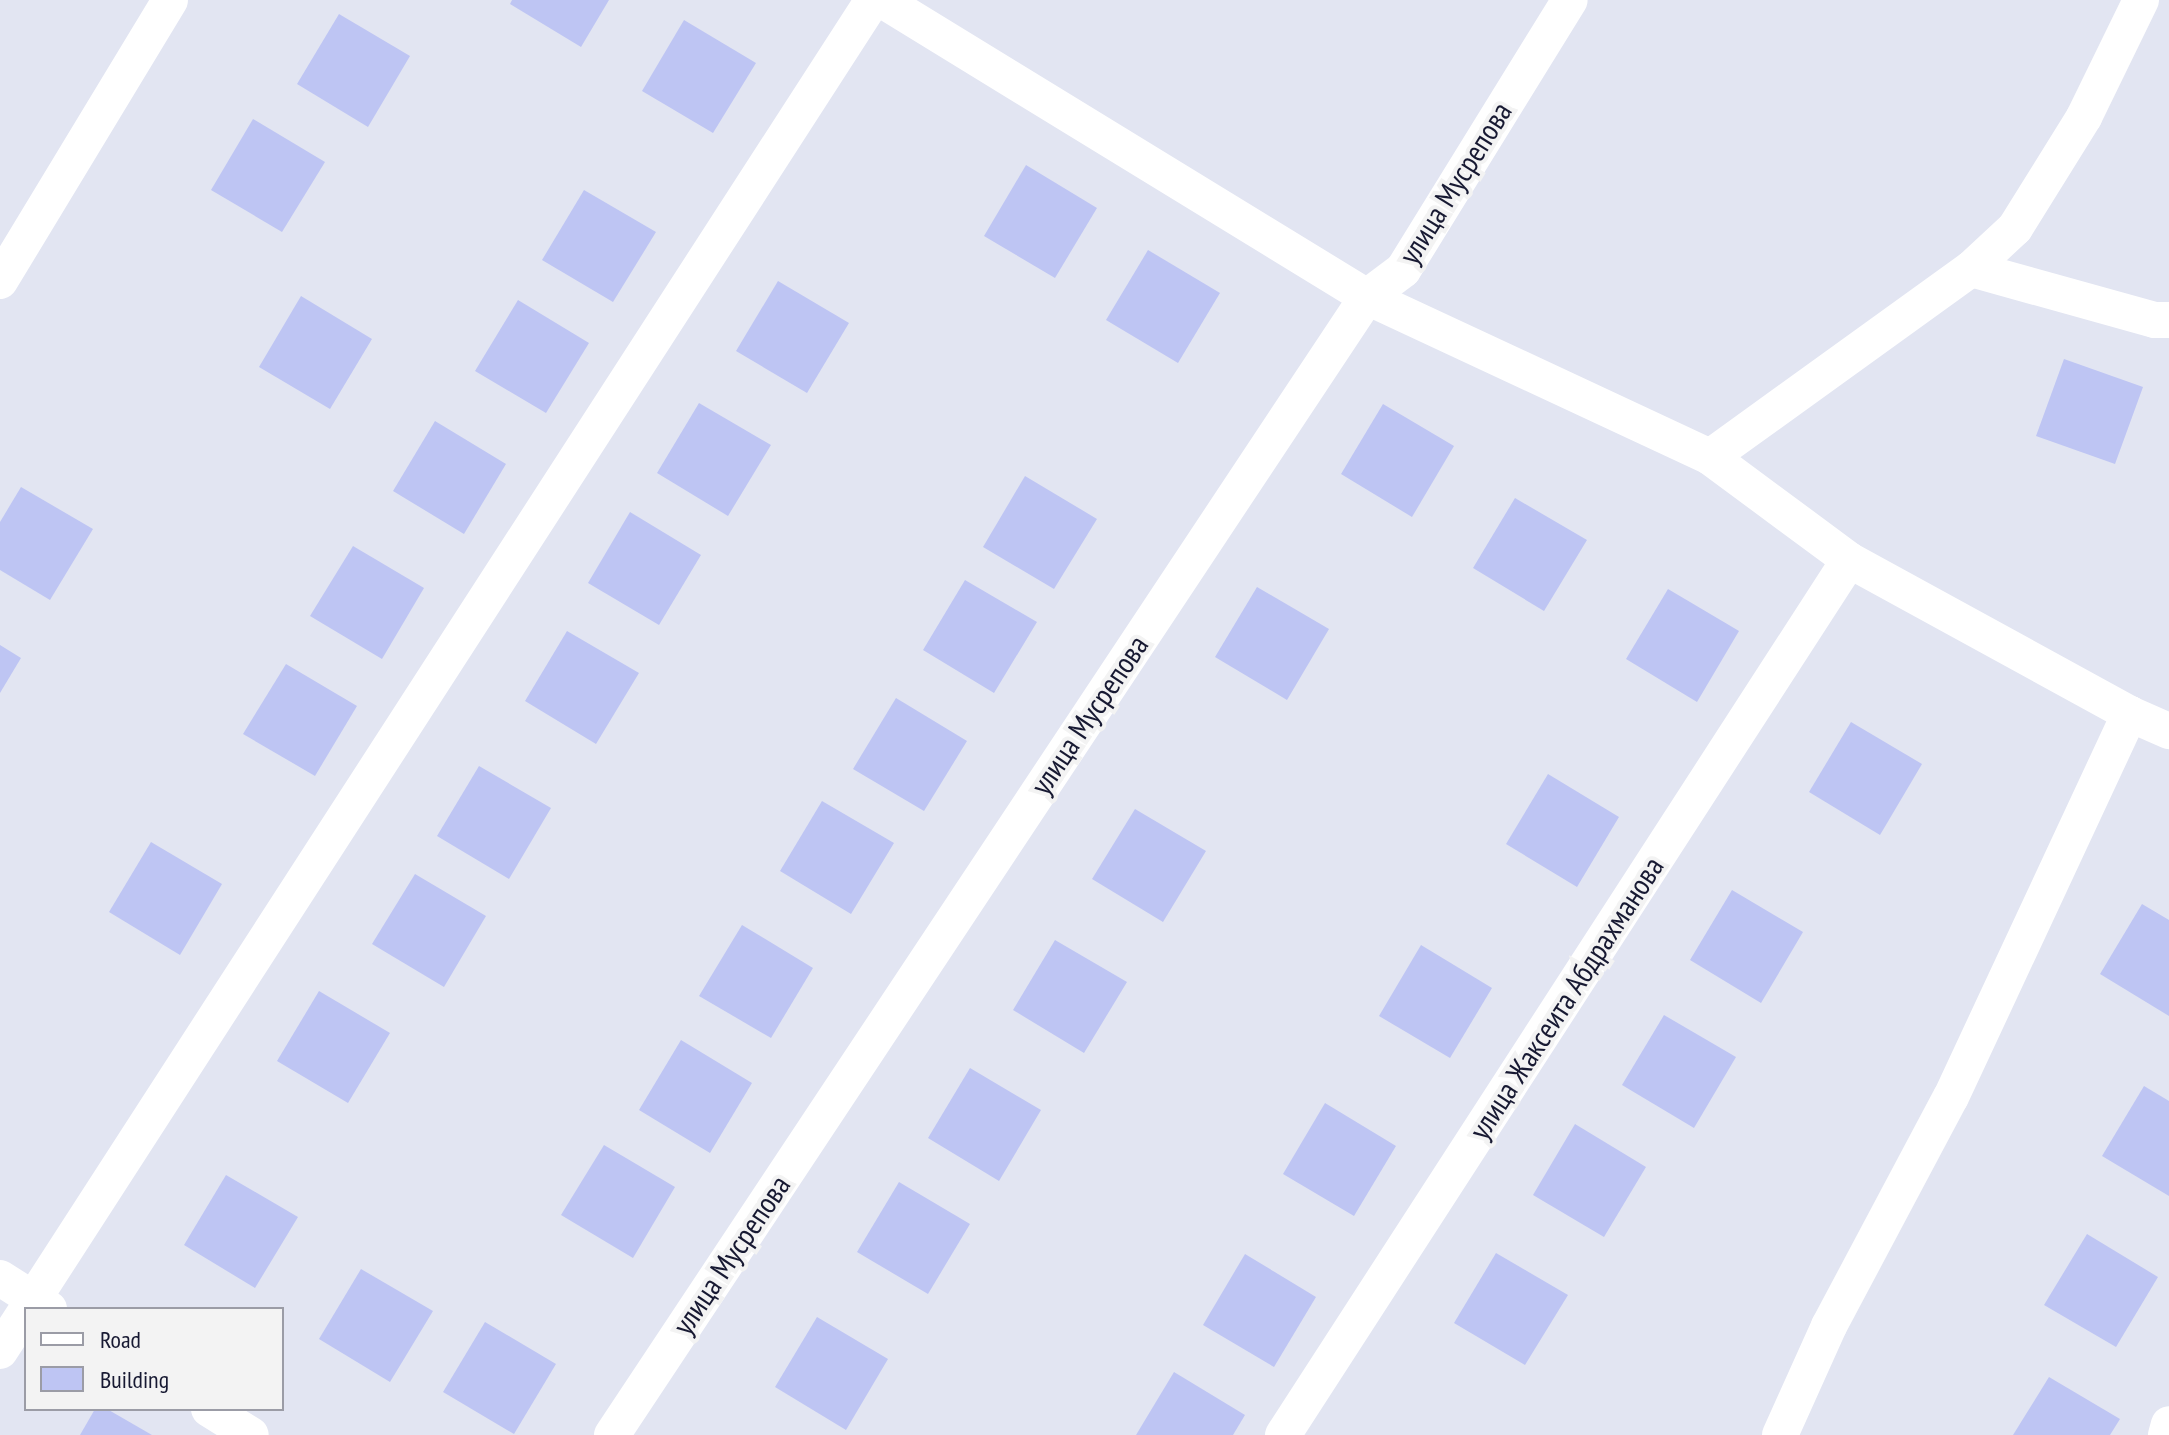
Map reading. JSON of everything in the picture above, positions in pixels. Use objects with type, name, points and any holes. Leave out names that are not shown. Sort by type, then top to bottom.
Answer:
[{"type":"street","points":[[0,281],[170,0]]},
{"type":"street","points":[[0,1278],[34,1307],[873,0]]},
{"type":"street","points":[[882,0],[1367,297],[1710,457],[1849,560],[2130,714],[2169,731]]},
{"type":"street","name":"улица Мусрепова","points":[[612,1435],[1367,297],[1403,270],[1570,0]]},
{"type":"street","points":[[1710,457],[1971,269],[2015,228],[2084,117],[2141,0]]},
{"type":"street","points":[[1971,269],[2169,320]]},
{"type":"street","name":"улица Жаксеита Абдрахманова","points":[[1283,1435],[1849,560]]},
{"type":"street","points":[[1780,1435],[1829,1326],[1951,1097],[2130,714]]},
{"type":"street","points":[[0,1351],[24,1320]]},
{"type":"street","points":[[212,1411],[251,1435]]},
{"type":"street","points":[[2166,1435],[2169,1424]]},
{"type":"building","points":[[512,0],[609,0],[581,47],[510,4]]},
{"type":"building","points":[[339,14],[410,56],[368,127],[297,84]]},
{"type":"building","points":[[684,20],[756,63],[713,133],[642,91]]},
{"type":"building","points":[[253,119],[325,162],[282,232],[211,190]]},
{"type":"building","points":[[1026,165],[1097,208],[1055,278],[984,236]]},
{"type":"building","points":[[584,190],[656,232],[613,302],[542,260]]},
{"type":"building","points":[[1148,250],[1220,293],[1178,363],[1106,320]]},
{"type":"building","points":[[778,281],[849,323],[807,393],[736,351]]},
{"type":"building","points":[[301,296],[372,339],[330,409],[259,367]]},
{"type":"building","points":[[518,300],[589,343],[546,413],[475,371]]},
{"type":"building","points":[[2064,359],[2143,387],[2115,464],[2036,436]]},
{"type":"building","points":[[699,403],[771,445],[728,516],[657,473]]},
{"type":"building","points":[[1383,404],[1454,446],[1412,517],[1341,474]]},
{"type":"building","points":[[435,421],[506,464],[464,534],[393,491]]},
{"type":"building","points":[[1025,476],[1097,519],[1054,589],[983,547]]},
{"type":"building","points":[[21,487],[93,529],[50,600],[0,570],[0,522]]},
{"type":"building","points":[[1515,498],[1587,540],[1544,611],[1473,568]]},
{"type":"building","points":[[630,512],[701,555],[659,625],[588,583]]},
{"type":"building","points":[[353,546],[424,588],[382,659],[310,616]]},
{"type":"building","points":[[965,580],[1037,622],[994,693],[923,650]]},
{"type":"building","points":[[1257,587],[1329,629],[1287,700],[1215,657]]},
{"type":"building","points":[[1668,589],[1739,631],[1697,702],[1626,659]]},
{"type":"building","points":[[567,631],[639,673],[596,744],[525,701]]},
{"type":"building","points":[[0,645],[21,658],[0,693]]},
{"type":"building","points":[[286,664],[357,706],[315,776],[243,734]]},
{"type":"building","points":[[896,698],[967,741],[924,811],[853,769]]},
{"type":"building","points":[[1851,722],[1922,764],[1880,835],[1809,792]]},
{"type":"building","points":[[479,766],[551,808],[509,879],[437,836]]},
{"type":"building","points":[[1548,774],[1619,817],[1577,887],[1506,844]]},
{"type":"building","points":[[822,801],[894,843],[851,914],[780,871]]},
{"type":"building","points":[[1135,809],[1206,851],[1163,922],[1092,879]]},
{"type":"building","points":[[151,842],[222,884],[180,955],[109,912]]},
{"type":"building","points":[[415,874],[486,916],[444,987],[372,944]]},
{"type":"building","points":[[1732,890],[1803,932],[1761,1003],[1690,960]]},
{"type":"building","points":[[2142,904],[2169,920],[2169,1016],[2100,974]]},
{"type":"building","points":[[742,925],[813,968],[771,1038],[699,996]]},
{"type":"building","points":[[1055,940],[1127,982],[1084,1053],[1013,1010]]},
{"type":"building","points":[[1421,945],[1492,988],[1450,1058],[1379,1016]]},
{"type":"building","points":[[319,991],[390,1033],[348,1103],[277,1061]]},
{"type":"building","points":[[1664,1015],[1736,1057],[1694,1128],[1622,1085]]},
{"type":"building","points":[[681,1040],[752,1083],[710,1153],[639,1110]]},
{"type":"building","points":[[970,1068],[1041,1110],[999,1181],[928,1138]]},
{"type":"building","points":[[2144,1086],[2169,1101],[2169,1196],[2102,1156]]},
{"type":"building","points":[[1325,1103],[1396,1146],[1354,1216],[1283,1174]]},
{"type":"building","points":[[1575,1124],[1646,1167],[1604,1237],[1533,1195]]},
{"type":"building","points":[[604,1145],[675,1187],[633,1258],[561,1215]]},
{"type":"building","points":[[226,1175],[298,1217],[255,1288],[184,1245]]},
{"type":"building","points":[[899,1182],[970,1224],[928,1294],[857,1252]]},
{"type":"building","points":[[2087,1234],[2158,1277],[2116,1347],[2044,1305]]},
{"type":"building","points":[[1496,1253],[1568,1295],[1525,1365],[1454,1323]]},
{"type":"building","points":[[1245,1254],[1316,1297],[1274,1367],[1203,1325]]},
{"type":"building","points":[[361,1269],[433,1311],[390,1382],[319,1339]]},
{"type":"building","points":[[817,1317],[888,1359],[846,1430],[775,1387]]},
{"type":"building","points":[[485,1322],[556,1364],[514,1434],[443,1392]]},
{"type":"building","points":[[1174,1372],[1245,1415],[1233,1435],[1136,1435]]},
{"type":"building","points":[[2049,1377],[2120,1419],[2110,1435],[2013,1435]]},
{"type":"building","points":[[94,1411],[110,1411],[152,1435],[80,1435]]}]
